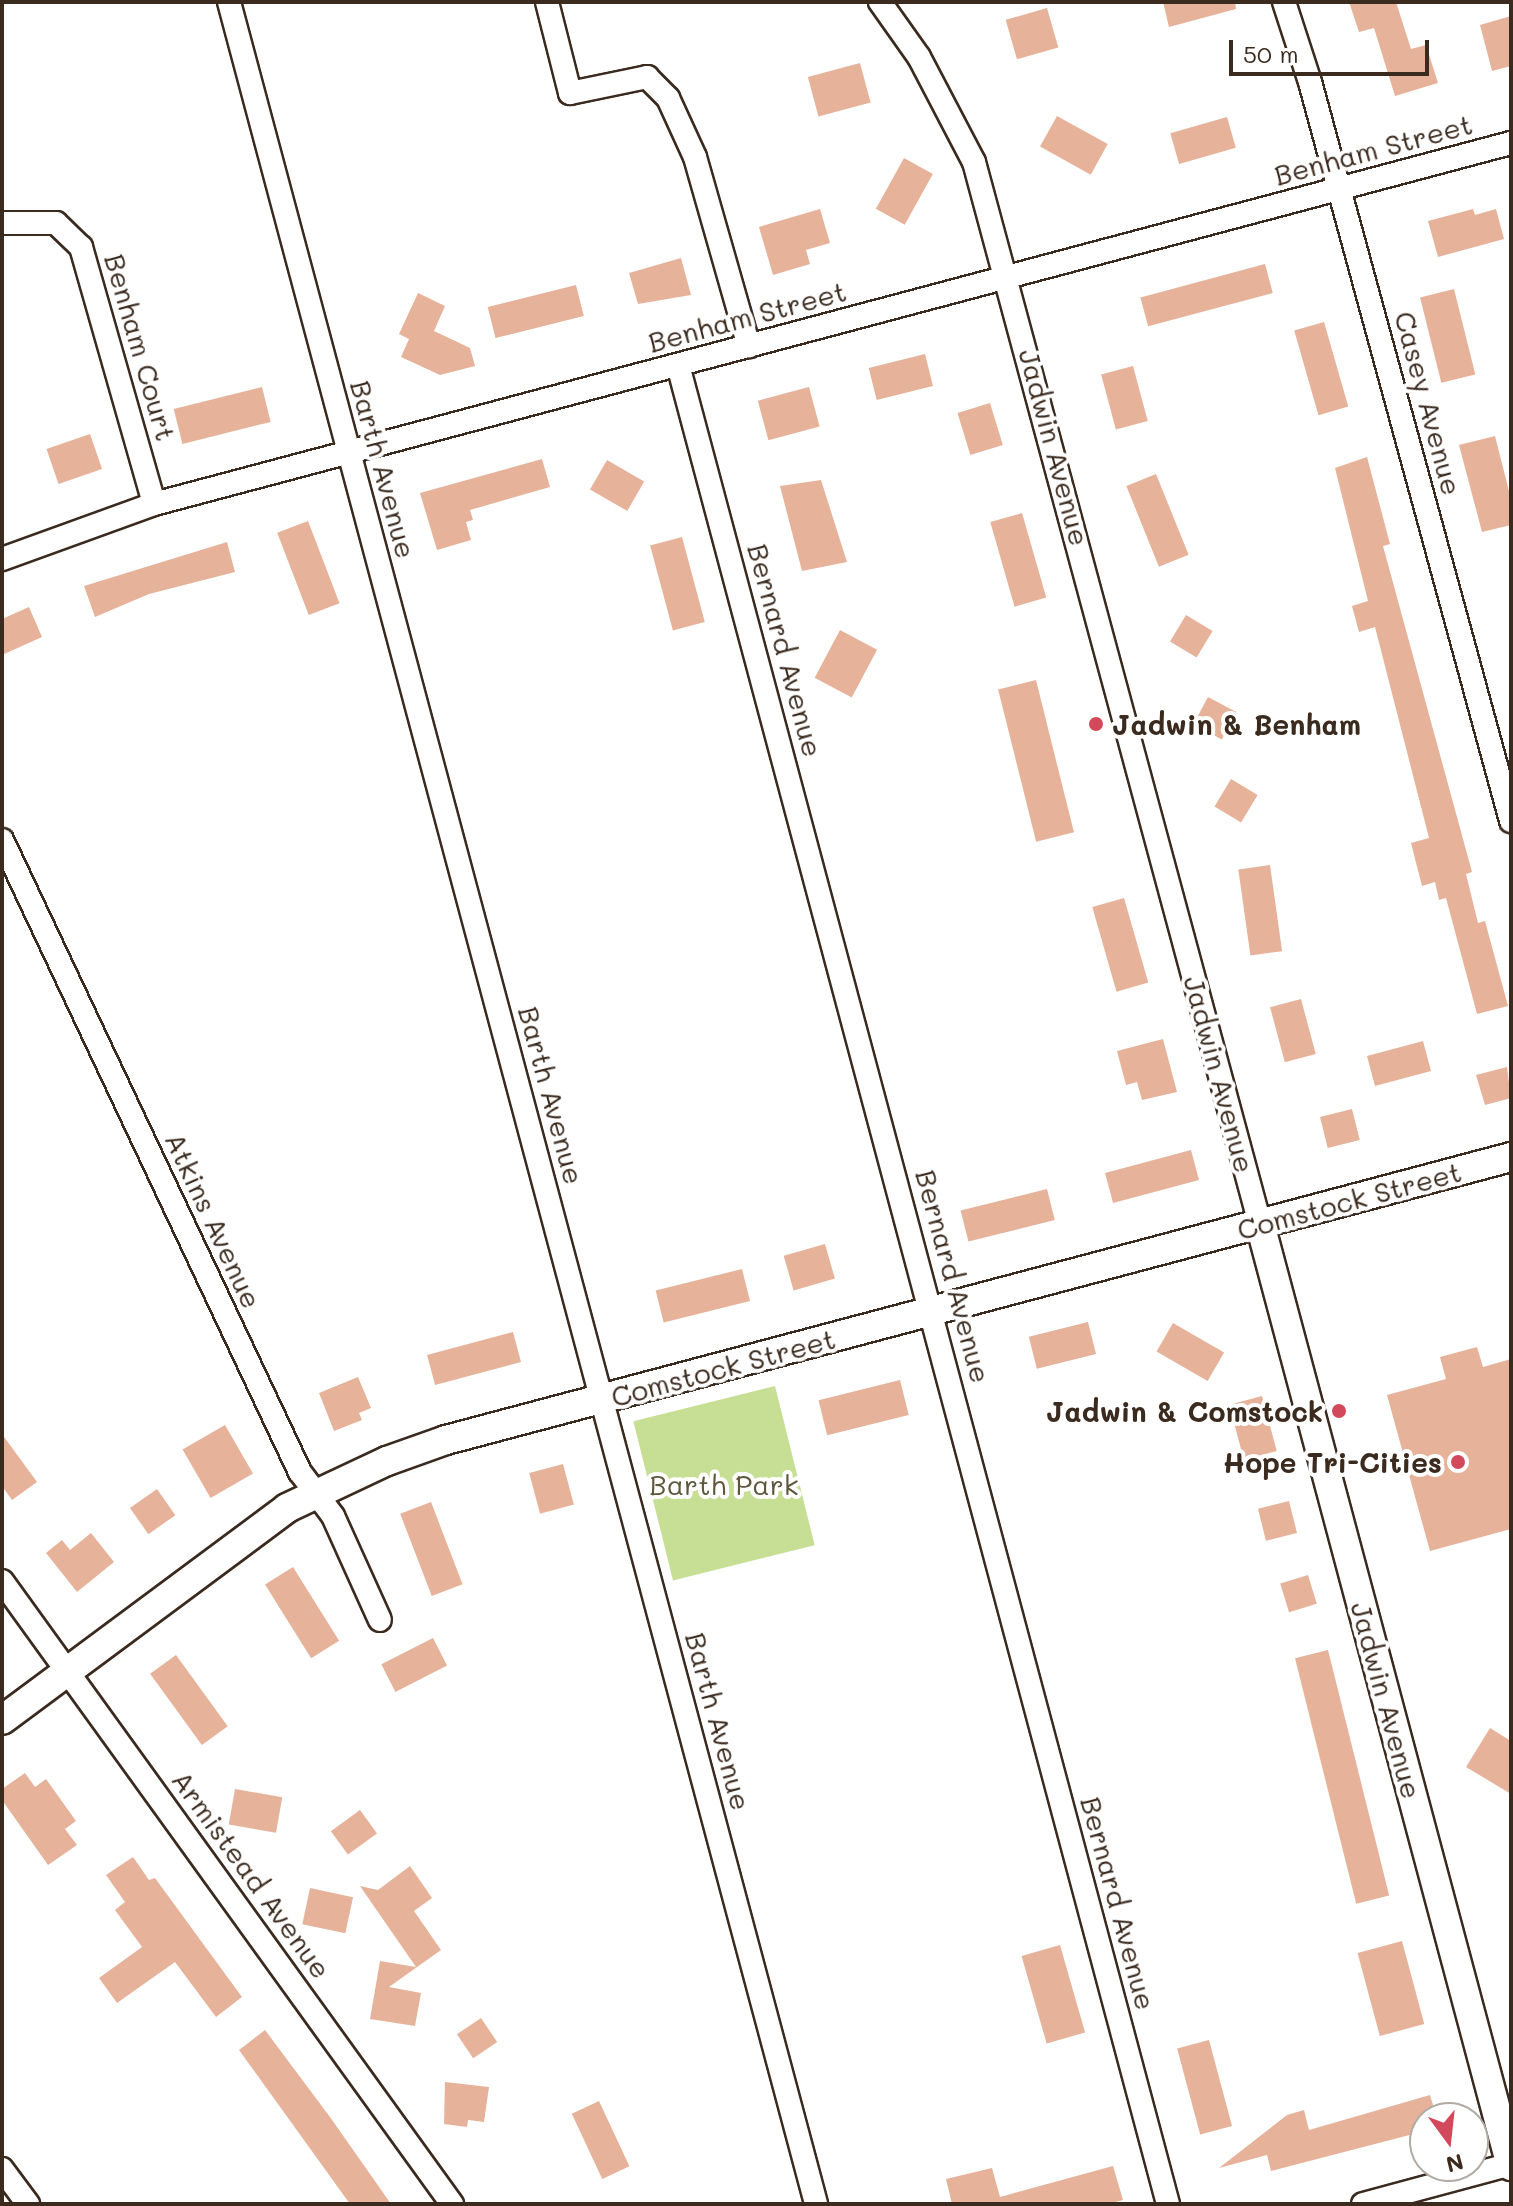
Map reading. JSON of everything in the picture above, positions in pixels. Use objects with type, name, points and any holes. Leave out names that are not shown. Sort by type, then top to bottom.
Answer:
[{"type":"street","name":"Barth Avenue","points":[[229,2],[816,2204]]},
{"type":"street","points":[[547,2],[570,93],[647,77],[668,98],[695,157],[749,346]]},
{"type":"street","name":"Jadwin Avenue","points":[[880,2],[919,57],[974,162],[1009,277],[1511,2165]]},
{"type":"street","name":"Casey Avenue","points":[[1284,2],[1339,189],[1511,821]]},
{"type":"street","name":"Benham Street","points":[[2,559],[154,504],[1511,143]]},
{"type":"street","name":"Benham Court","points":[[2,223],[56,223],[81,247],[154,504]]},
{"type":"street","name":"Bernard Avenue","points":[[678,365],[933,1311],[1168,2204]]},
{"type":"street","name":"Atkins Avenue","points":[[2,840],[300,1472],[333,1516],[380,1620]]},
{"type":"street","name":"Comstock Street","points":[[2,1720],[287,1508],[446,1440],[1511,1157]]},
{"type":"street","name":"Armistead Avenue","points":[[2,1581],[452,2204]]},
{"type":"street","points":[[1363,2204],[1511,2165]]},
{"type":"street","points":[[2,2169],[28,2204]]},
{"type":"green space","name":"Barth Park","points":[[775,1386],[815,1545],[673,1580],[633,1421]]},
{"type":"building","points":[[1163,2],[1235,2],[1236,9],[1169,27]]},
{"type":"building","points":[[1349,2],[1396,2],[1411,49],[1426,45],[1438,83],[1395,96],[1374,28],[1359,32]]},
{"type":"building","points":[[1047,8],[1058,47],[1017,59],[1006,20]]},
{"type":"building","points":[[1511,16],[1511,66],[1492,71],[1480,25]]},
{"type":"building","points":[[860,63],[871,103],[818,117],[808,77]]},
{"type":"building","points":[[1057,116],[1108,144],[1091,175],[1040,147]]},
{"type":"building","points":[[1227,117],[1236,148],[1179,164],[1170,133]]},
{"type":"building","points":[[904,158],[933,174],[905,225],[876,209]]},
{"type":"building","points":[[820,209],[830,243],[806,250],[810,264],[773,275],[759,227]]},
{"type":"building","points":[[1473,209],[1475,215],[1496,209],[1504,239],[1438,257],[1428,221]]},
{"type":"building","points":[[681,258],[691,295],[638,304],[629,273]]},
{"type":"building","points":[[1265,264],[1273,293],[1148,326],[1140,297]]},
{"type":"building","points":[[576,285],[584,316],[495,338],[488,307]]},
{"type":"building","points":[[1454,289],[1475,374],[1441,383],[1420,297]]},
{"type":"building","points":[[418,293],[445,306],[434,331],[470,348],[475,366],[440,375],[401,357],[409,339],[399,334]]},
{"type":"building","points":[[1324,322],[1348,407],[1318,415],[1294,331]]},
{"type":"building","points":[[925,354],[933,386],[877,400],[869,368]]},
{"type":"building","points":[[1133,366],[1148,421],[1116,430],[1101,375]]},
{"type":"building","points":[[262,387],[271,422],[182,444],[174,409]]},
{"type":"building","points":[[809,387],[820,427],[768,440],[758,401]]},
{"type":"building","points":[[990,403],[1003,445],[970,455],[957,413]]},
{"type":"building","points":[[90,434],[102,469],[59,484],[47,449]]},
{"type":"building","points":[[1495,436],[1511,499],[1511,525],[1482,532],[1459,445]]},
{"type":"building","points":[[1367,457],[1390,544],[1383,546],[1472,872],[1466,874],[1478,923],[1485,921],[1508,1006],[1477,1014],[1446,898],[1439,900],[1435,882],[1422,886],[1411,843],[1429,838],[1375,627],[1359,632],[1352,606],[1368,601],[1335,468]]},
{"type":"building","points":[[542,459],[550,487],[470,510],[473,520],[466,522],[471,540],[437,550],[420,493]]},
{"type":"building","points":[[607,460],[644,481],[627,511],[590,489]]},
{"type":"building","points":[[1156,474],[1189,555],[1159,567],[1126,486]]},
{"type":"building","points":[[821,480],[847,562],[802,571],[780,486]]},
{"type":"building","points":[[1022,513],[1046,598],[1015,607],[990,522]]},
{"type":"building","points":[[308,521],[340,603],[309,615],[277,533]]},
{"type":"building","points":[[682,537],[705,622],[673,631],[650,546]]},
{"type":"building","points":[[227,542],[235,572],[149,594],[95,617],[84,586]]},
{"type":"building","points":[[29,607],[42,637],[2,655],[2,619]]},
{"type":"building","points":[[1186,615],[1213,631],[1197,658],[1170,642]]},
{"type":"building","points":[[840,630],[877,650],[852,697],[815,678]]},
{"type":"building","points":[[1036,680],[1074,832],[1036,842],[998,689]]},
{"type":"building","points":[[1208,697],[1236,712],[1222,739],[1193,724]]},
{"type":"building","points":[[1231,779],[1258,795],[1241,822],[1215,806]]},
{"type":"building","points":[[1270,865],[1282,951],[1250,956],[1238,869]]},
{"type":"building","points":[[1124,898],[1148,983],[1117,992],[1092,907]]},
{"type":"building","points":[[1301,999],[1316,1054],[1285,1062],[1270,1007]]},
{"type":"building","points":[[1163,1039],[1177,1092],[1142,1100],[1137,1082],[1126,1085],[1117,1051]]},
{"type":"building","points":[[1423,1041],[1431,1071],[1375,1086],[1367,1056]]},
{"type":"building","points":[[1507,1067],[1511,1098],[1485,1105],[1476,1075]]},
{"type":"building","points":[[1352,1109],[1360,1140],[1328,1148],[1320,1117]]},
{"type":"building","points":[[1191,1150],[1199,1180],[1113,1203],[1105,1173]]},
{"type":"building","points":[[1047,1189],[1055,1220],[968,1242],[961,1211]]},
{"type":"building","points":[[825,1244],[835,1279],[794,1290],[784,1256]]},
{"type":"building","points":[[742,1269],[750,1301],[664,1323],[656,1291]]},
{"type":"building","points":[[1088,1322],[1096,1354],[1037,1369],[1029,1337]]},
{"type":"building","points":[[1173,1323],[1224,1352],[1208,1381],[1156,1352]]},
{"type":"building","points":[[513,1332],[521,1362],[435,1385],[427,1355]]},
{"type":"building","name":"Hope Tri-Cities","points":[[1477,1347],[1483,1367],[1511,1359],[1511,1529],[1430,1551],[1387,1395],[1446,1379],[1440,1357]]},
{"type":"building","points":[[358,1377],[371,1408],[359,1413],[362,1420],[334,1431],[319,1393]]},
{"type":"building","points":[[900,1380],[909,1415],[827,1435],[818,1400]]},
{"type":"building","points":[[1262,1396],[1277,1451],[1244,1460],[1229,1405]]},
{"type":"building","points":[[225,1425],[253,1473],[211,1498],[183,1450]]},
{"type":"building","points":[[2,1434],[37,1482],[12,1500],[2,1486]]},
{"type":"building","points":[[563,1464],[574,1505],[540,1514],[529,1473]]},
{"type":"building","points":[[157,1489],[175,1515],[148,1534],[130,1508]]},
{"type":"building","points":[[1289,1501],[1297,1533],[1266,1541],[1258,1509]]},
{"type":"building","points":[[431,1502],[463,1584],[432,1596],[400,1514]]},
{"type":"building","points":[[91,1533],[114,1562],[77,1592],[46,1553],[62,1540],[70,1550]]},
{"type":"building","points":[[293,1567],[339,1641],[311,1658],[265,1584]]},
{"type":"building","points":[[1308,1575],[1317,1604],[1289,1612],[1280,1583]]},
{"type":"building","points":[[433,1638],[447,1666],[395,1692],[381,1664]]},
{"type":"building","points":[[1328,1650],[1389,1895],[1356,1904],[1295,1658]]},
{"type":"building","points":[[176,1655],[228,1726],[202,1745],[150,1674]]},
{"type":"building","points":[[1490,1728],[1511,1741],[1511,1794],[1466,1767]]},
{"type":"building","points":[[25,1773],[35,1787],[46,1779],[76,1821],[65,1829],[77,1845],[48,1865],[2,1800],[2,1789]]},
{"type":"building","points":[[235,1789],[282,1797],[276,1833],[229,1824]]},
{"type":"building","points":[[360,1810],[377,1833],[348,1855],[331,1831]]},
{"type":"building","points":[[133,1857],[149,1880],[155,1878],[242,1997],[216,2017],[175,1962],[117,2003],[99,1978],[142,1947],[115,1910],[125,1902],[106,1875]]},
{"type":"building","points":[[410,1866],[432,1898],[414,1911],[441,1950],[389,1987],[421,1993],[415,2026],[370,2019],[380,1961],[416,1967],[360,1886],[378,1890]]},
{"type":"building","points":[[310,1888],[353,1897],[345,1933],[302,1924]]},
{"type":"building","points":[[1402,1941],[1424,2024],[1380,2036],[1358,1953]]},
{"type":"building","points":[[1060,1945],[1085,2032],[1047,2044],[1022,1956]]},
{"type":"building","points":[[481,2018],[497,2042],[473,2058],[457,2034]]},
{"type":"building","points":[[265,2030],[391,2204],[350,2204],[239,2050]]},
{"type":"building","points":[[1209,2040],[1232,2126],[1200,2135],[1177,2049]]},
{"type":"building","points":[[445,2082],[489,2087],[484,2122],[468,2120],[467,2127],[444,2124]]},
{"type":"building","points":[[1430,2095],[1432,2102],[1409,2102],[1409,2135],[1271,2171],[1267,2155],[1219,2168],[1287,2115],[1304,2110],[1309,2130]]},
{"type":"building","points":[[599,2101],[629,2166],[602,2179],[572,2114]]},
{"type":"building","points":[[1113,2166],[1123,2200],[1108,2204],[952,2204],[946,2179],[992,2168],[1000,2197]]},
{"type":"place","name":"Jadwin & Benham","points":[[1096,724]]},
{"type":"place","name":"Jadwin & Comstock","points":[[1339,1411]]},
{"type":"place","name":"Hope Tri-Cities","points":[[1458,1462]]}]
